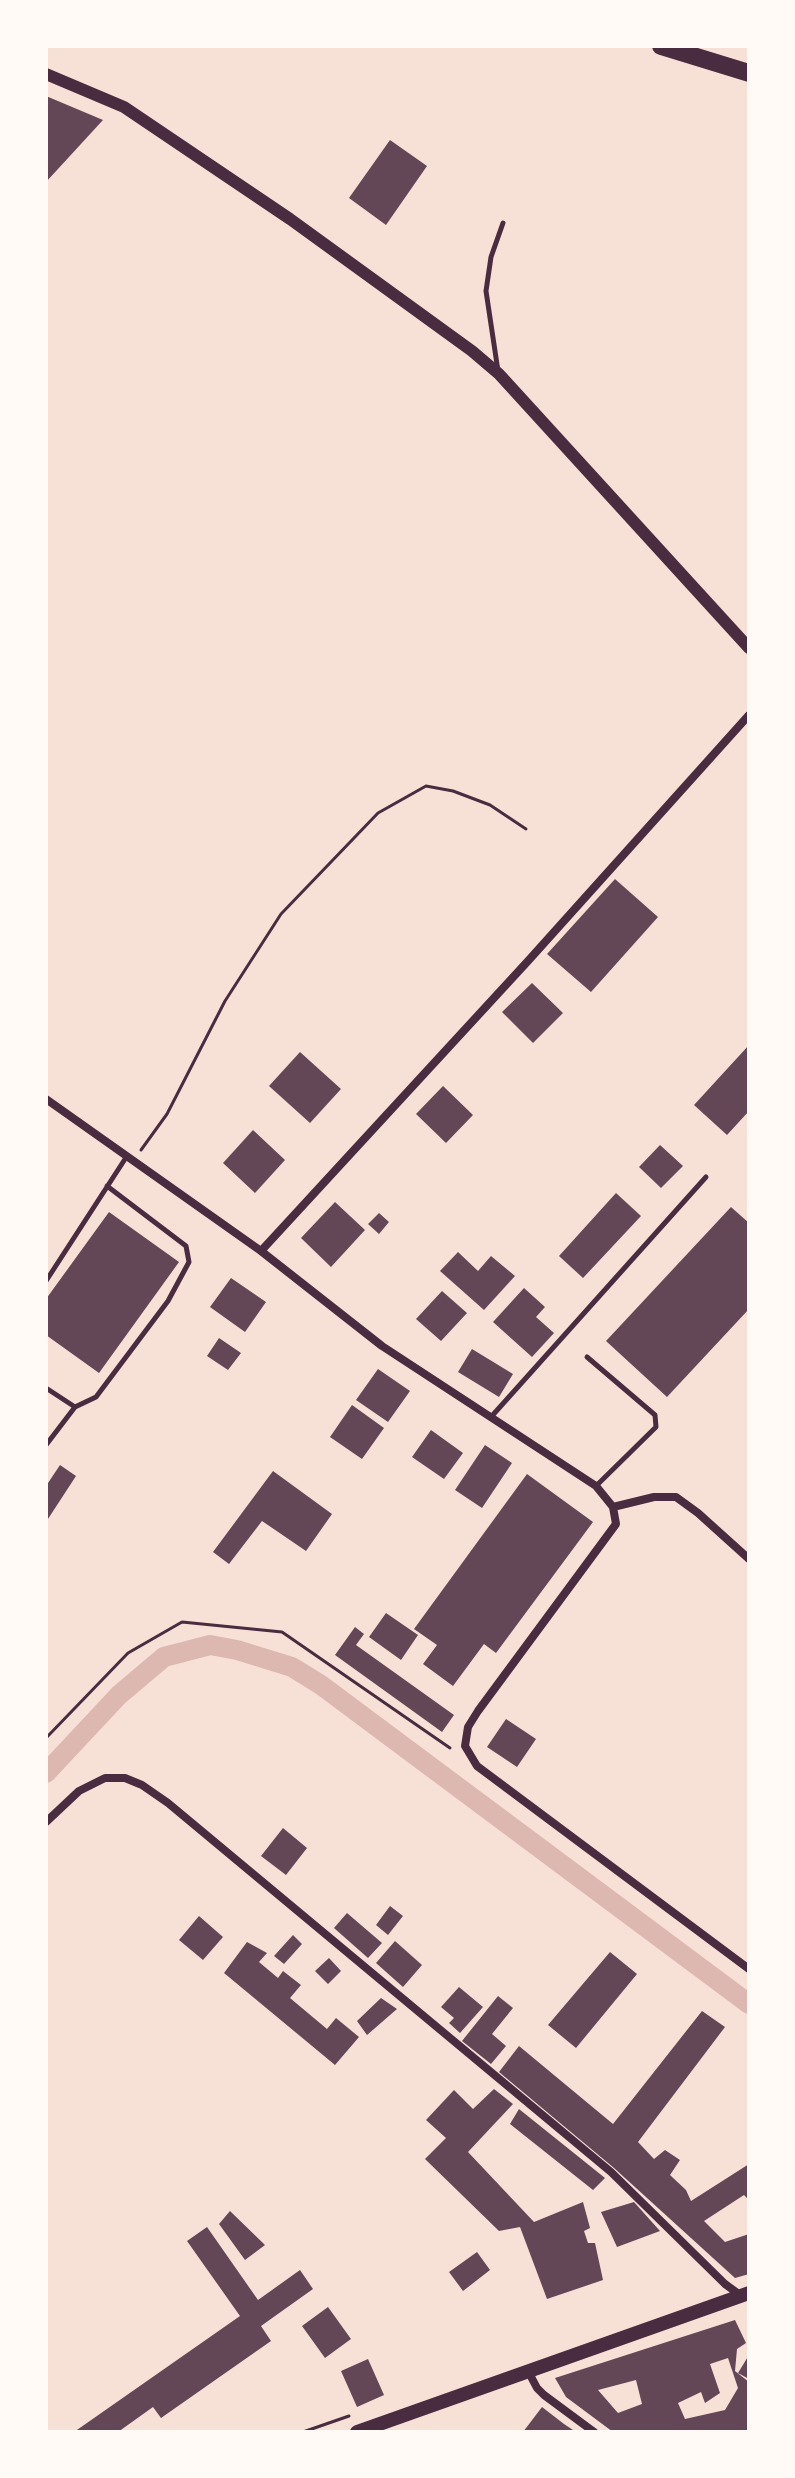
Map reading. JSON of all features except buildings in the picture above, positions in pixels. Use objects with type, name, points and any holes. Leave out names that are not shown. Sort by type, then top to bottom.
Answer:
[{"type":"highway","points":[[661,46],[749,73]]},
{"type":"main road","points":[[357,2432],[745,2294]]},
{"type":"street","points":[[46,74],[124,107],[290,219],[472,351],[499,374],[749,648]]},
{"type":"street","points":[[261,1251],[749,715]]},
{"type":"street","points":[[46,1099],[261,1251],[382,1346],[596,1486],[613,1507],[616,1524],[478,1711],[468,1727],[465,1746],[477,1766],[749,1969]]},
{"type":"street","points":[[613,1507],[654,1497],[676,1497],[749,1559]]},
{"type":"street","points":[[46,1822],[79,1791],[105,1778],[125,1778],[142,1785],[168,1803],[611,2172],[725,2284],[745,2294]]},
{"type":"street","points":[[528,2370],[544,2395],[594,2432]]},
{"type":"lane","points":[[499,374],[486,291],[491,257],[503,223]]},
{"type":"lane","points":[[46,1281],[107,1186],[130,1158]]},
{"type":"lane","points":[[491,1417],[706,1177]]},
{"type":"lane","points":[[46,1445],[75,1407],[96,1397],[168,1301],[189,1262],[186,1246],[107,1186]]},
{"type":"lane","points":[[587,1357],[655,1415],[656,1427],[596,1486]]},
{"type":"lane","points":[[46,1388],[75,1407]]},
{"type":"path","points":[[130,1158],[167,1114],[225,1001],[281,914],[378,813],[426,786],[453,791],[490,805],[526,829]]},
{"type":"path","points":[[46,1738],[128,1653],[182,1622],[282,1632],[451,1748]]},
{"type":"waterway","points":[[46,1773],[119,1695],[164,1657],[210,1645],[292,1667],[321,1685],[749,2004]]}]
